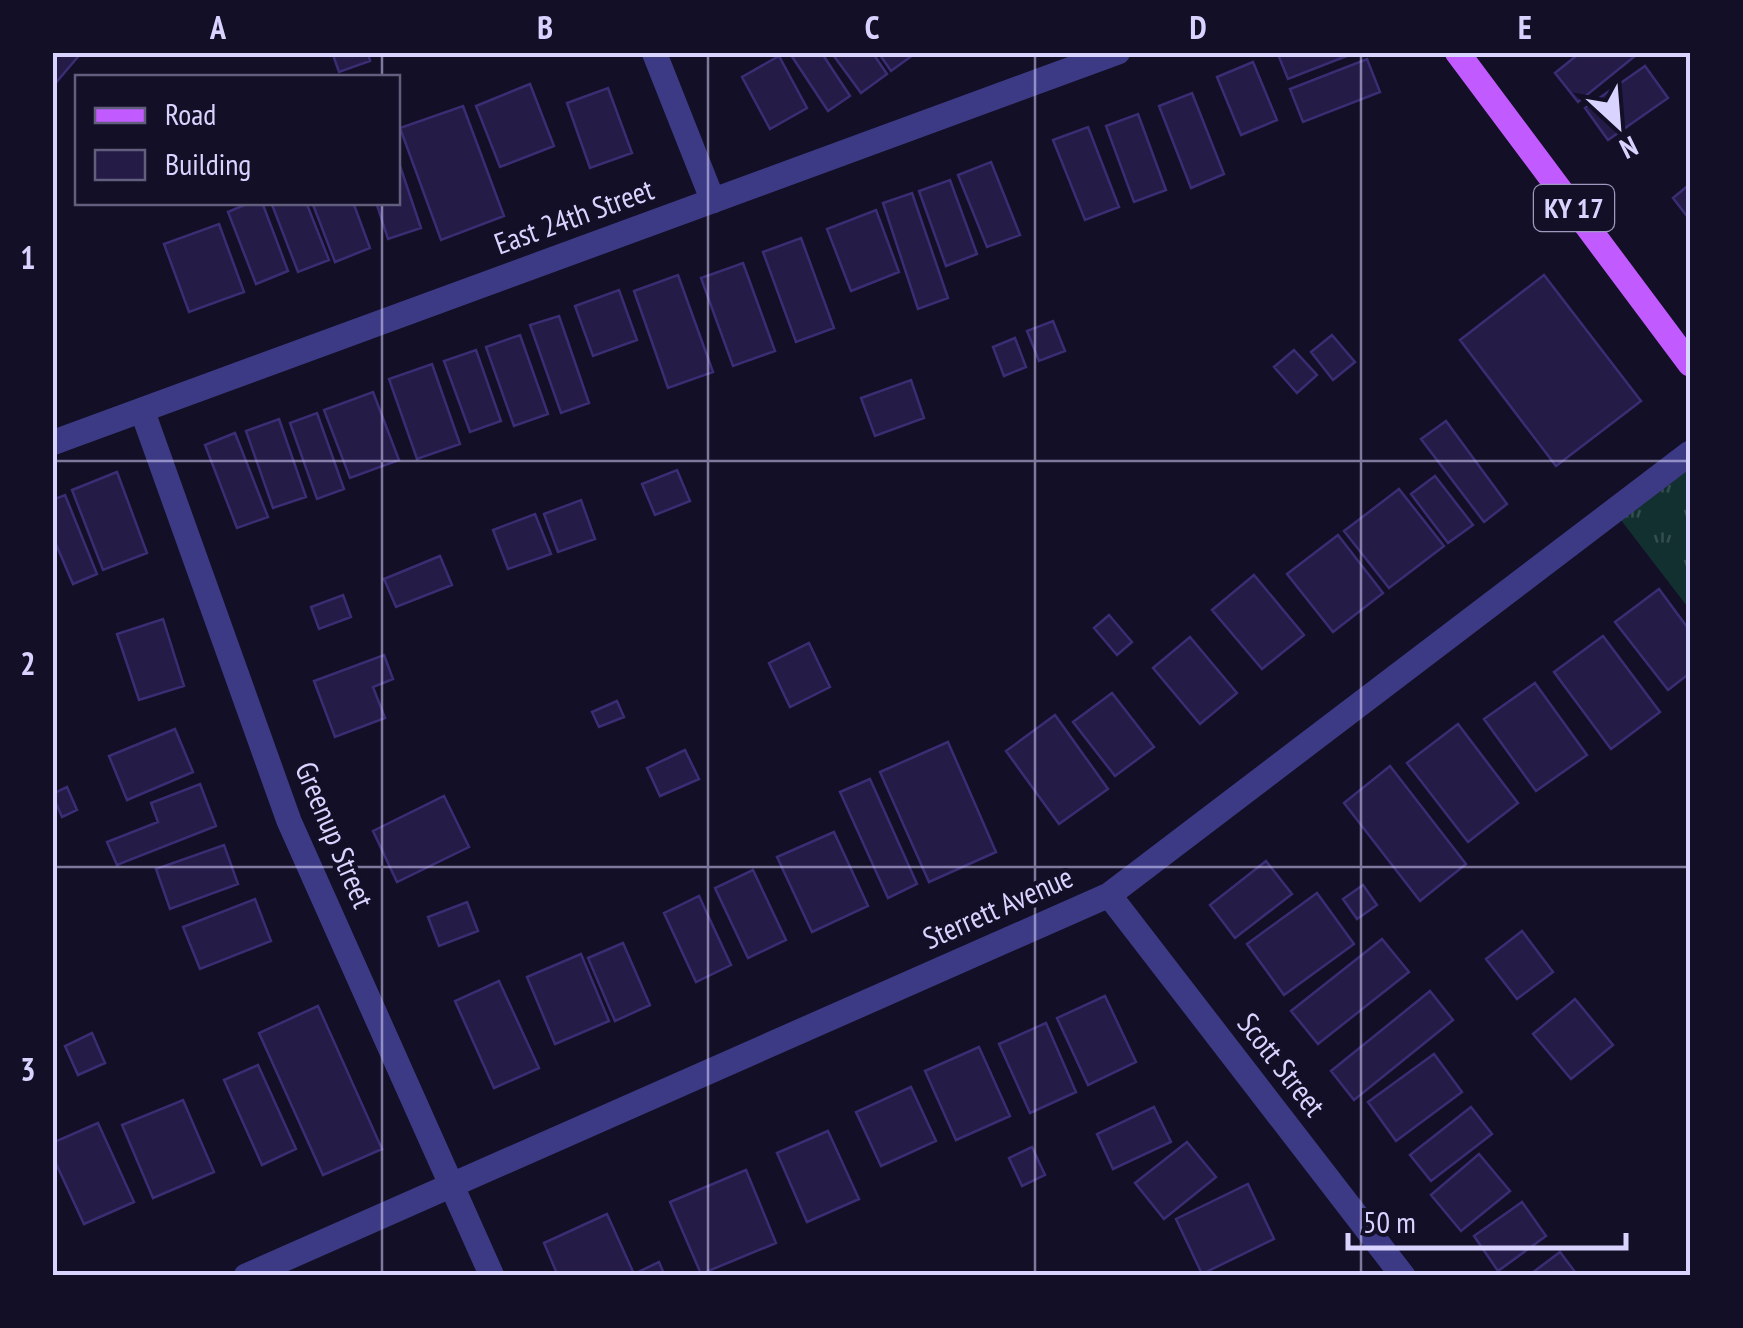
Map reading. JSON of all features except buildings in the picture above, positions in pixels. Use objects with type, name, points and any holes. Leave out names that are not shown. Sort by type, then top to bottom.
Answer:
[{"type":"main road","name":"KY 17","points":[[1457,52],[1690,364]]},
{"type":"street","points":[[654,52],[713,201]]},
{"type":"street","name":"East 24th Street","points":[[52,442],[1118,52]]},
{"type":"street","name":"Greenup Street","points":[[142,410],[289,821],[492,1276]]},
{"type":"street","name":"Sterrett Avenue","points":[[246,1276],[1108,894],[1690,453]]},
{"type":"street","name":"Scott Street","points":[[1108,894],[1403,1276]]},
{"type":"green space","points":[[1690,453],[1690,610],[1614,511]]}]
